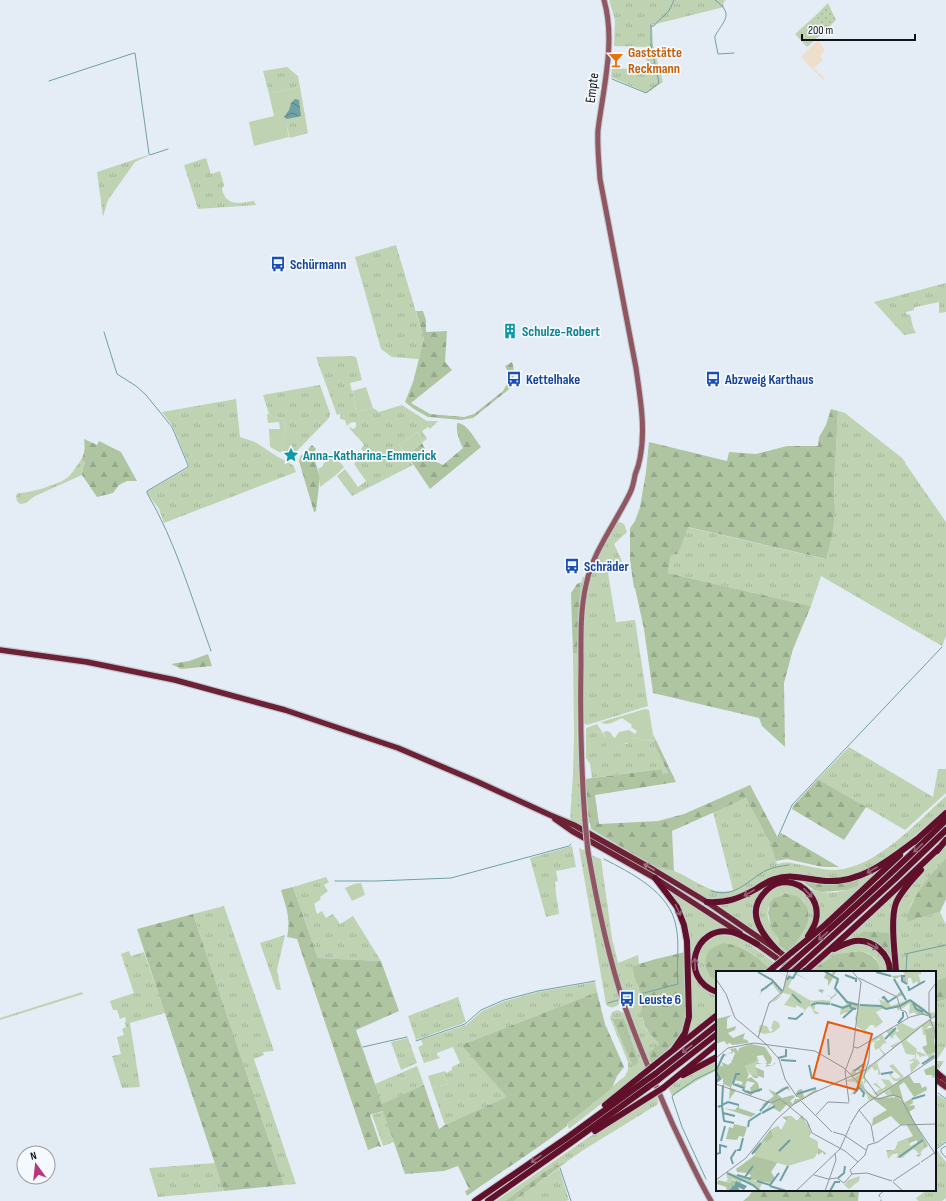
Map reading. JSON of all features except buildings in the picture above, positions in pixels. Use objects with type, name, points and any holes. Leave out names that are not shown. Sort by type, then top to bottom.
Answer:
[{"type":"highway","points":[[0,650],[86,662],[175,680],[285,710],[398,748],[574,825],[707,902],[777,950],[803,971]]},
{"type":"highway","points":[[769,971],[841,910],[946,813]]},
{"type":"highway","points":[[550,815],[572,831],[655,878],[757,944],[795,971]]},
{"type":"highway","points":[[782,971],[849,912],[946,820]]},
{"type":"highway","points":[[794,971],[946,830]]},
{"type":"highway","points":[[707,902],[727,902],[735,900],[775,878],[792,877],[836,881],[847,880],[870,872],[916,840]]},
{"type":"highway","points":[[896,971],[893,921],[896,903],[901,894],[946,840]]},
{"type":"highway","points":[[806,971],[939,848]]},
{"type":"highway","points":[[655,878],[677,907],[684,925],[687,941],[689,1017],[685,1033],[674,1049]]},
{"type":"highway","points":[[777,950],[761,931],[755,912],[758,902],[764,893],[769,888],[782,883],[795,884],[808,891],[814,899],[817,909],[814,927],[808,937],[799,946]]},
{"type":"highway","points":[[716,992],[703,984],[694,968],[695,955],[702,942],[707,937],[715,933],[731,932],[757,944]]},
{"type":"highway","points":[[824,955],[847,943],[857,941],[867,942],[876,946],[884,954],[888,961],[890,971]]},
{"type":"highway","points":[[488,1201],[570,1140],[643,1078],[652,1067],[716,1016]]},
{"type":"highway","points":[[643,1078],[655,1074],[716,1026]]},
{"type":"highway","points":[[475,1201],[570,1140],[648,1087],[716,1035]]},
{"type":"highway","points":[[663,1088],[716,1045]]},
{"type":"highway","points":[[570,1140],[583,1139],[704,1063],[716,1058]]},
{"type":"highway","points":[[936,1075],[946,1080]]},
{"type":"highway","points":[[936,1075],[946,1087]]},
{"type":"main road","name":"Empte","points":[[604,0],[609,20],[609,38],[598,132],[598,157],[600,179],[636,368],[640,396],[642,435],[640,458],[631,491],[596,554],[587,580],[582,601],[580,746],[585,821],[588,852],[600,914],[627,1013],[660,1096],[711,1201]]},
{"type":"shaded area","points":[[818,40],[825,50],[820,55],[823,60],[814,68],[825,79],[823,80],[801,57]]},
{"type":"green space","points":[[609,0],[726,0],[723,3],[724,7],[652,25],[653,46],[663,82],[647,93],[611,77],[612,68],[646,70],[647,47],[614,46],[615,20]]},
{"type":"green space","points":[[828,3],[836,20],[827,29],[815,16]]},
{"type":"green space","points":[[815,16],[827,29],[807,47],[795,34]]},
{"type":"green space","points":[[287,67],[298,76],[308,133],[290,138],[286,123],[299,87],[269,94],[263,71]]},
{"type":"green space","points":[[299,87],[305,117],[286,123],[289,137],[254,146],[249,122],[274,116],[269,94]]},
{"type":"green space","points":[[150,155],[135,162],[108,200],[103,217],[97,172]]},
{"type":"green space","points":[[206,158],[211,174],[220,171],[224,185],[222,189],[227,199],[239,203],[254,201],[256,205],[198,209],[184,165]]},
{"type":"green space","points":[[396,245],[424,339],[419,359],[392,357],[381,349],[355,257]]},
{"type":"green space","points":[[946,283],[946,312],[939,313],[939,302],[916,307],[914,310],[906,312],[907,315],[910,314],[916,333],[904,335],[874,302]]},
{"type":"green space","points":[[416,311],[423,311],[426,320],[426,332],[447,331],[445,362],[452,370],[411,403],[430,414],[464,417],[474,414],[503,391],[508,382],[509,374],[505,366],[512,362],[514,376],[512,384],[508,390],[473,418],[461,420],[428,417],[405,402],[413,382],[424,339]]},
{"type":"green space","points":[[316,357],[356,357],[362,380],[350,383],[357,412],[373,408],[379,412],[402,405],[427,421],[438,421],[430,429],[428,427],[422,431],[427,439],[424,441],[417,432],[399,445],[413,465],[352,496],[337,476],[345,469],[358,487],[366,481],[354,464],[365,454],[361,449],[364,445],[349,428],[355,428],[356,423],[350,423],[347,426],[345,420],[340,419],[340,414],[337,415]]},
{"type":"green space","points":[[320,385],[330,413],[329,418],[294,454],[293,459],[283,454],[282,444],[285,424],[283,419],[272,417],[269,414],[263,395]]},
{"type":"green space","points":[[366,387],[373,408],[357,412],[352,391]]},
{"type":"green space","points":[[236,399],[240,437],[255,442],[293,465],[296,472],[164,523],[159,509],[147,493],[188,468],[189,465],[172,425],[162,412]]},
{"type":"green space","points":[[831,409],[838,411],[834,486],[835,513],[832,535],[826,559],[688,527],[678,554],[671,555],[668,573],[811,606],[793,649],[784,683],[785,747],[762,726],[759,718],[653,693],[644,629],[634,588],[630,560],[630,528],[635,521],[640,507],[649,442],[727,461],[729,452],[756,454],[787,446],[818,446],[819,437],[826,425]]},
{"type":"green space","points":[[838,411],[845,413],[902,458],[946,522],[946,636],[942,646],[821,576],[811,606],[668,573],[671,555],[678,554],[687,527],[825,559],[835,513],[834,486]]},
{"type":"green space","points":[[267,414],[272,417],[283,419],[285,424],[282,444],[283,454],[270,447],[269,429],[280,429],[279,422],[268,423]]},
{"type":"green space","points":[[457,423],[467,428],[481,447],[430,489],[407,455],[422,443],[430,459],[443,465],[463,448],[458,436]]},
{"type":"green space","points":[[417,432],[424,441],[407,455],[399,445]]},
{"type":"green space","points":[[84,439],[97,445],[99,441],[121,452],[137,481],[127,481],[119,485],[113,493],[97,497],[82,475],[85,462],[81,460],[85,445]]},
{"type":"green space","points":[[312,445],[316,449],[313,455],[320,477],[316,511],[314,512],[299,461],[301,456]]},
{"type":"green space","points":[[334,455],[335,457],[333,458],[335,461],[337,459],[344,467],[320,487],[318,469]]},
{"type":"green space","points":[[81,460],[85,462],[82,475],[35,496],[26,503],[20,504],[17,501],[16,496],[18,493],[43,488],[67,478]]},
{"type":"green space","points":[[620,522],[624,524],[627,532],[614,544],[622,561],[608,573],[616,622],[635,620],[648,706],[587,725],[582,719],[585,598],[593,566],[616,523]]},
{"type":"green space","points":[[583,576],[585,580],[578,680],[577,730],[582,827],[570,821],[574,735],[573,653],[577,653],[578,604]]},
{"type":"green space","points":[[581,582],[577,653],[573,653],[571,593],[577,584]]},
{"type":"green space","points":[[208,654],[212,666],[181,669],[171,664],[189,661]]},
{"type":"green space","points":[[645,709],[649,710],[653,734],[656,740],[653,741],[634,738],[630,743],[622,744],[613,752],[609,753],[602,751],[603,747],[606,746],[606,738],[603,732],[608,731],[615,738],[619,732],[629,730],[635,734],[637,731],[631,727],[632,725],[622,718],[609,724],[601,722]]},
{"type":"green space","points":[[597,724],[606,738],[606,746],[615,750],[622,744],[627,744],[634,738],[653,741],[669,773],[664,775],[661,769],[592,778],[590,764],[586,758],[586,728]]},
{"type":"green space","points":[[656,740],[676,782],[595,795],[599,824],[658,821],[684,814],[750,785],[778,838],[781,833],[839,867],[818,866],[787,859],[776,861],[770,843],[746,798],[672,831],[674,871],[655,867],[591,829],[585,779],[661,769],[664,775],[668,773],[653,741]]},
{"type":"green space","points":[[849,747],[933,797],[938,769],[946,769],[946,793],[905,830],[818,779]]},
{"type":"green space","points":[[818,779],[866,807],[844,840],[792,809],[793,806]]},
{"type":"green space","points":[[946,796],[946,808],[896,852],[882,862],[855,876],[831,879],[794,875],[739,896],[718,900],[706,898],[655,867],[674,871],[710,889],[718,891],[733,890],[713,812],[746,798],[770,843],[777,864],[790,863],[829,870],[850,867],[880,853],[895,842],[909,831]]},
{"type":"green space","points":[[946,843],[946,858],[911,904],[907,922],[940,912],[946,925],[946,977],[936,981],[936,971],[899,971],[895,922],[897,907],[905,892],[918,874]]},
{"type":"green space","points":[[572,846],[576,867],[556,871],[558,881],[555,882],[559,914],[546,917],[530,858]]},
{"type":"green space","points":[[579,848],[586,851],[600,925],[620,999],[619,1004],[614,1007],[609,1007],[606,1004]]},
{"type":"green space","points":[[591,855],[601,859],[612,938],[618,963],[638,955],[639,964],[633,966],[640,993],[643,1021],[647,1030],[659,1044],[650,1063],[647,1061],[640,1043],[616,969],[601,912]]},
{"type":"green space","points":[[946,858],[946,899],[940,912],[907,922],[911,905],[916,896],[927,879]]},
{"type":"green space","points":[[881,868],[818,927],[820,909],[814,894],[805,886],[795,882],[784,881],[773,884],[763,891],[757,900],[754,916],[761,936],[717,905],[740,900],[775,881],[788,879],[802,883],[818,892],[843,891],[858,885],[859,879]]},
{"type":"green space","points":[[326,877],[329,882],[324,885],[328,891],[314,904],[317,914],[322,911],[326,918],[333,914],[340,924],[353,916],[381,961],[318,958],[293,887]]},
{"type":"green space","points":[[792,879],[849,881],[859,879],[859,881],[858,886],[847,890],[821,892],[814,890],[804,883]]},
{"type":"green space","points":[[361,883],[365,895],[352,901],[345,888]]},
{"type":"green space","points":[[906,883],[895,899],[894,971],[892,971],[889,958],[889,933],[869,932],[855,939],[841,943]]},
{"type":"green space","points":[[787,885],[793,886],[798,888],[810,898],[814,908],[814,920],[811,928],[801,941],[793,948],[787,952],[785,953],[768,936],[759,917],[759,910],[765,896],[778,887]],"holes":[[[783,894],[803,900],[809,913],[808,921],[787,952],[782,948],[770,924],[768,912],[771,902]]]},
{"type":"green space","points":[[293,887],[318,958],[381,961],[399,1011],[356,1030],[382,1104],[424,1085],[439,1129],[507,1097],[461,1045],[597,992],[605,1024],[624,1067],[617,1076],[612,1088],[555,1135],[467,1196],[465,1191],[469,1189],[458,1166],[444,1171],[405,1174],[383,1111],[370,1115],[381,1147],[378,1146],[368,1150],[297,939],[287,937],[288,919],[281,890]]},
{"type":"green space","points":[[669,890],[727,929],[699,943],[693,952],[691,960],[694,975],[704,988],[716,995],[716,1013],[686,1037],[692,1011],[689,939],[677,903]]},
{"type":"green space","points":[[784,894],[790,894],[803,901],[809,915],[807,925],[802,934],[787,952],[779,945],[778,938],[772,930],[768,913],[770,903],[773,899]]},
{"type":"green space","points":[[224,906],[274,1051],[263,1052],[264,1055],[254,1059],[296,1184],[284,1185],[193,914]]},
{"type":"green space","points":[[193,914],[284,1185],[224,1191],[137,929]]},
{"type":"green space","points":[[862,932],[890,933],[891,954],[889,958],[879,946],[870,942],[855,939]]},
{"type":"green space","points":[[285,935],[277,970],[281,990],[278,990],[276,989],[260,943]]},
{"type":"green space","points":[[720,935],[734,936],[742,939],[775,963],[766,971],[761,971],[766,969],[762,963],[745,949],[731,945],[716,946],[713,979],[716,980],[716,989],[706,984],[698,970],[697,963],[698,955],[701,949],[712,938]]},
{"type":"green space","points":[[858,943],[864,944],[875,949],[885,960],[888,971],[880,971],[876,959],[868,953],[860,951],[836,954],[812,971],[810,971],[814,966],[831,954]]},
{"type":"green space","points":[[721,944],[734,945],[747,951],[769,968],[761,971],[716,971],[716,980],[708,973],[705,961],[709,951],[713,947]]},
{"type":"green space","points":[[129,951],[131,956],[144,952],[165,1013],[130,1023],[140,1087],[122,1088],[112,1056],[121,1054],[117,1037],[124,1035],[122,1029],[126,1027],[126,1020],[125,1017],[120,1019],[117,1010],[113,1010],[110,1001],[134,993],[121,954]]},
{"type":"green space","points":[[860,951],[868,954],[877,961],[880,971],[812,971],[836,954]]},
{"type":"green space","points":[[685,952],[688,997],[686,1021],[683,1031],[678,1039],[651,1064],[649,1053],[659,1044],[645,1026],[641,1012],[642,1003],[632,966]]},
{"type":"green space","points":[[946,977],[946,999],[936,1003],[936,981]]},
{"type":"green space","points":[[595,982],[597,992],[461,1045],[508,1097],[445,1125],[432,1088],[448,1084],[442,1072],[445,1071],[446,1073],[452,1070],[452,1067],[460,1063],[453,1047],[437,1053],[438,1057],[439,1056],[440,1058],[424,1063],[418,1047],[423,1045],[421,1040],[466,1025],[482,1011],[505,1001],[538,992]]},
{"type":"green space","points":[[82,992],[83,994],[0,1020],[0,1018]]},
{"type":"green space","points":[[458,997],[466,1022],[416,1040],[408,1016]]},
{"type":"green space","points":[[946,999],[946,1046],[936,1061],[936,1003]]},
{"type":"green space","points":[[618,1010],[625,1014],[645,1068],[640,1072],[641,1073],[569,1129],[567,1124],[625,1076],[628,1070],[628,1062],[610,1018],[612,1012]],"holes":[[[624,1019],[639,1062],[633,1067],[612,1020]]]},
{"type":"green space","points":[[612,1019],[624,1019],[639,1062],[633,1067]]},
{"type":"green space","points":[[408,1038],[417,1063],[401,1070],[391,1042]]},
{"type":"green space","points":[[716,1060],[716,1071],[698,1080],[673,1096],[673,1098],[668,1087],[705,1065]]},
{"type":"green space","points":[[936,1061],[944,1061],[939,1069],[936,1067]]},
{"type":"green space","points":[[417,1066],[424,1085],[382,1105],[375,1084]]},
{"type":"green space","points":[[442,1072],[448,1084],[432,1088],[428,1076]]},
{"type":"green space","points":[[657,1095],[658,1104],[569,1160],[548,1169],[505,1201],[496,1201],[589,1137],[651,1097]]},
{"type":"green space","points":[[938,1095],[946,1100],[946,1141],[936,1148],[936,1098]]},
{"type":"green space","points":[[384,1111],[394,1142],[383,1146],[372,1115]]},
{"type":"green space","points":[[936,1150],[946,1162],[946,1198],[942,1201],[918,1201],[916,1198],[926,1191],[936,1191]]},
{"type":"green space","points":[[569,1160],[514,1201],[505,1201],[548,1169]]},
{"type":"green space","points":[[215,1163],[224,1191],[158,1197],[149,1168]]},
{"type":"green space","points":[[559,1168],[569,1200],[514,1201]]},
{"type":"green space","points":[[752,1191],[859,1191],[858,1201],[743,1201]]},
{"type":"water","points":[[295,99],[299,100],[301,116],[287,119],[284,117],[289,110],[291,103]]},
{"type":"waterway","points":[[612,79],[646,93],[659,83],[651,45],[651,26],[654,26],[667,12],[674,0]]},
{"type":"waterway","points":[[715,0],[721,5],[726,13],[726,17],[715,36],[718,54],[734,53]]},
{"type":"waterway","points":[[49,81],[135,53],[149,154],[150,155],[168,149]]},
{"type":"waterway","points":[[104,332],[117,374],[136,386],[146,395],[172,427],[188,465],[188,467],[147,491],[147,493],[175,550],[211,651]]},
{"type":"waterway","points":[[778,837],[792,805],[942,647]]},
{"type":"waterway","points":[[335,881],[451,878],[569,846],[571,844]]},
{"type":"waterway","points":[[604,859],[637,877],[658,894],[666,903],[676,926],[678,940],[678,984],[640,994]]},
{"type":"waterway","points":[[711,891],[720,893],[734,891],[767,870],[789,865]]},
{"type":"waterway","points":[[905,954],[946,945]]},
{"type":"waterway","points":[[906,971],[907,955]]},
{"type":"waterway","points":[[416,1041],[465,1024],[481,1010],[504,1000],[538,991],[595,981]]},
{"type":"waterway","points":[[627,997],[633,995]]},
{"type":"waterway","points":[[608,1003],[618,1000]]},
{"type":"waterway","points":[[363,1047],[407,1037]]},
{"type":"waterway","points":[[706,1179],[682,1127],[672,1097],[696,1079],[716,1069]]},
{"type":"waterway","points":[[938,1093],[946,1099]]},
{"type":"waterway","points":[[936,1149],[946,1142]]},
{"type":"waterway","points":[[946,1146],[941,1149],[941,1152],[946,1158]]},
{"type":"waterway","points":[[560,1168],[571,1201]]},
{"type":"waterway","points":[[880,1197],[879,1195],[884,1191]]},
{"type":"place","name":"Gaststätte Reckmann","points":[[616,60]]},
{"type":"place","name":"Schürmann","points":[[278,264]]},
{"type":"place","name":"Schulze-Robert","points":[[510,331]]},
{"type":"place","name":"Kettelhake","points":[[514,379]]},
{"type":"place","name":"Abzweig Karthaus","points":[[713,379]]},
{"type":"place","name":"Anna-Katharina-Emmerick","points":[[291,455]]},
{"type":"place","name":"Schräder","points":[[572,566]]},
{"type":"place","name":"Leuste 6","points":[[627,999]]}]
